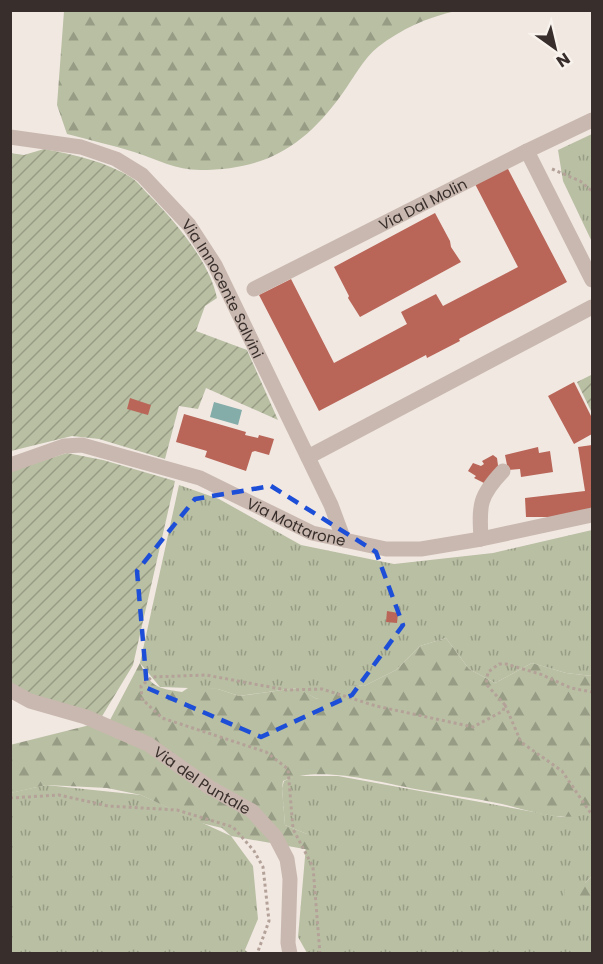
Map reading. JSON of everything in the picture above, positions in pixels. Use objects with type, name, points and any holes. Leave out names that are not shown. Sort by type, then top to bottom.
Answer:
[{"type":"street","name":"Via Dal Molin","points":[[254,289],[527,150],[592,120]]},
{"type":"street","name":"Via Innocente Salvini","points":[[10,137],[81,147],[116,159],[142,175],[189,225],[215,265],[331,505],[344,540]]},
{"type":"street","points":[[527,150],[592,280]]},
{"type":"street","points":[[308,458],[592,308]]},
{"type":"street","name":"Via Mottarone","points":[[10,465],[64,446],[82,445],[200,478],[312,533],[386,549],[421,549],[482,539],[592,515]]},
{"type":"street","points":[[482,539],[480,519],[482,499],[491,484],[503,471]]},
{"type":"street","name":"Via del Puntale","points":[[10,690],[30,701],[86,717],[148,744],[209,787],[252,811],[275,836],[286,859],[290,879],[288,942],[290,954]]},
{"type":"path","points":[[536,170],[555,168],[580,181],[592,191]]},
{"type":"path","points":[[592,692],[571,688],[540,674],[506,664],[499,664],[488,672],[486,684],[505,705],[521,742],[562,771],[592,815]]},
{"type":"path","points":[[320,954],[313,867],[293,829],[288,769],[266,752],[162,718],[142,699],[141,686],[152,677],[206,675],[286,690],[322,689],[376,706],[472,727],[502,711],[505,705]]},
{"type":"path","points":[[10,798],[59,795],[108,806],[177,810],[233,827],[254,851],[263,867],[269,921],[257,954]]},
{"type":"highlighted area","points":[[271,486],[376,552],[403,625],[352,695],[261,737],[147,688],[137,571],[195,499]]},
{"type":"green space","points":[[64,10],[456,11],[415,25],[378,47],[363,63],[328,112],[298,141],[281,152],[244,166],[191,170],[126,149],[67,134],[57,105]]},
{"type":"green space","points":[[592,134],[592,242],[563,181],[558,150]]},
{"type":"green space","points":[[44,149],[90,159],[122,172],[136,181],[169,216],[199,256],[213,284],[217,298],[205,306],[196,331],[247,350],[278,420],[206,388],[198,409],[179,406],[165,459],[99,439],[72,436],[11,451],[10,153],[24,155]]},
{"type":"green space","points":[[592,375],[592,413],[577,382]]},
{"type":"green space","points":[[67,453],[103,460],[175,481],[133,665],[101,718],[23,691],[11,683],[10,471]]},
{"type":"green space","points":[[179,485],[219,499],[301,545],[394,564],[493,553],[592,530],[592,676],[566,673],[532,663],[495,683],[469,669],[446,638],[420,646],[396,670],[364,686],[355,685],[317,699],[296,688],[239,696],[218,689],[160,687],[140,663]]},
{"type":"green space","points":[[446,638],[469,669],[495,683],[532,663],[566,673],[592,676],[592,813],[570,817],[558,816],[349,776],[298,776],[283,781],[285,825],[307,834],[310,850],[231,836],[222,828],[201,823],[141,795],[107,788],[46,785],[11,793],[10,745],[110,720],[140,663],[151,682],[166,689],[182,692],[188,688],[199,687],[218,689],[239,696],[297,688],[317,699],[336,688],[364,686],[396,670],[420,646]]},
{"type":"green space","points":[[295,776],[338,776],[561,817],[592,812],[592,876],[585,883],[589,905],[592,907],[592,953],[307,953],[298,937],[307,834],[285,825],[282,788],[284,781]]},
{"type":"green space","points":[[46,785],[141,795],[231,836],[253,866],[258,919],[245,950],[249,953],[11,953],[10,793]]},
{"type":"green space","points":[[592,876],[592,907],[564,899],[566,882],[585,883]]},
{"type":"water","points":[[214,402],[242,410],[238,425],[210,417]]},
{"type":"building","points":[[507,167],[567,282],[459,339],[460,341],[427,358],[426,355],[319,411],[259,295],[291,279],[334,363],[407,324],[401,312],[436,294],[443,306],[518,267],[475,184]]},
{"type":"building","points":[[435,213],[451,247],[461,262],[360,317],[348,298],[334,267]]},
{"type":"building","points":[[574,382],[592,418],[592,434],[574,444],[548,396]]},
{"type":"building","points":[[130,398],[151,405],[148,415],[127,409]]},
{"type":"building","points":[[184,414],[246,432],[245,435],[258,438],[259,435],[274,439],[269,455],[252,452],[246,471],[205,457],[207,451],[176,442]]},
{"type":"building","points":[[592,445],[592,512],[558,517],[526,517],[525,498],[585,491],[578,447]]},
{"type":"building","points":[[538,447],[539,453],[550,451],[553,472],[521,477],[520,469],[508,470],[505,455]]},
{"type":"building","points":[[493,455],[497,458],[499,473],[488,485],[474,478],[476,476],[468,471],[473,463],[481,466],[484,464],[482,461]]},
{"type":"building","points":[[387,611],[398,613],[397,623],[386,622]]}]
